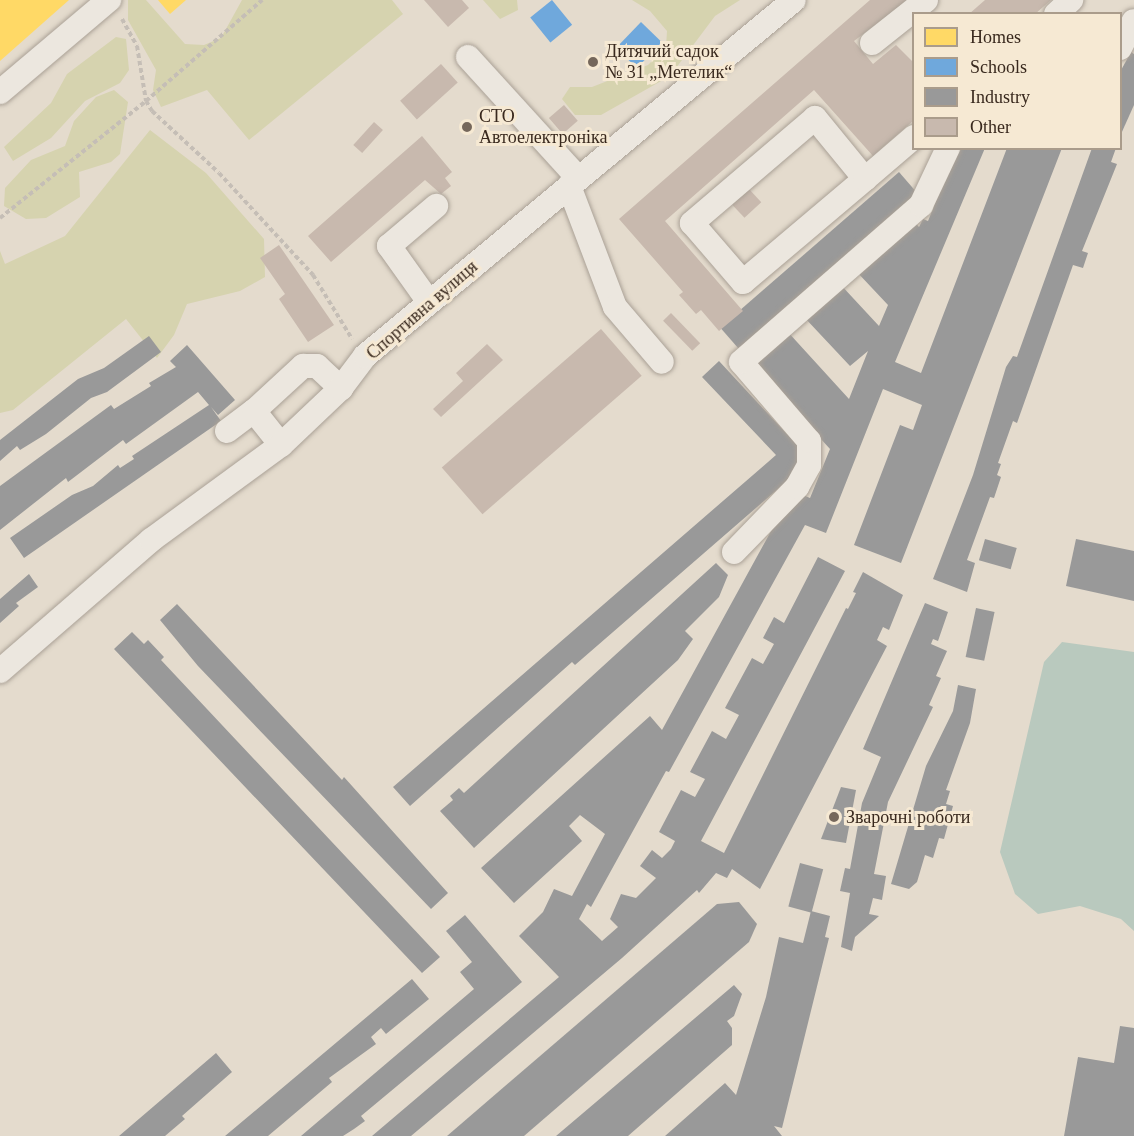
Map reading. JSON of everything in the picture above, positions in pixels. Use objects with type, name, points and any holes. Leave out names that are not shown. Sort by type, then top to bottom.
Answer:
[{"type":"street","name":"Спортивна вулиця","points":[[0,671],[151,540],[281,445],[341,388],[365,357],[794,0]]},
{"type":"street","points":[[872,43],[926,0]]},
{"type":"street","points":[[1058,12],[1073,0]]},
{"type":"street","points":[[0,92],[113,5]]},
{"type":"street","points":[[1122,44],[1134,21]]},
{"type":"street","points":[[468,57],[574,182],[615,307],[662,362]]},
{"type":"street","points":[[865,179],[815,118],[692,223],[743,282],[865,179],[912,139]]},
{"type":"street","points":[[734,552],[796,487],[809,465],[809,441],[741,362],[921,205],[947,150]]},
{"type":"street","points":[[429,302],[389,246],[436,206]]},
{"type":"street","points":[[227,431],[254,411],[303,366],[317,366],[341,388]]},
{"type":"street","points":[[254,411],[281,445]]},
{"type":"path","points":[[0,218],[146,101],[262,0]]},
{"type":"path","points":[[113,5],[137,46],[146,101],[152,111],[219,173],[313,275],[339,320],[365,357]]},
{"type":"shaded area","points":[[128,0],[146,0],[185,44],[204,45],[221,38],[242,0],[392,0],[403,14],[249,140],[207,90],[161,107],[153,90],[156,70],[128,20]]},
{"type":"shaded area","points":[[483,0],[517,0],[518,10],[500,19]]},
{"type":"shaded area","points":[[632,0],[740,0],[715,16],[670,76],[601,115],[575,115],[562,99],[570,87],[592,87],[648,65],[666,47],[667,31],[650,11]]},
{"type":"shaded area","points":[[116,37],[126,39],[129,70],[120,83],[85,101],[51,138],[13,161],[4,147],[51,103],[67,74]]},
{"type":"shaded area","points":[[114,90],[128,102],[120,154],[111,162],[79,172],[80,197],[46,218],[26,219],[4,206],[5,188],[31,160],[65,146],[74,121],[96,97]]},
{"type":"shaded area","points":[[150,130],[206,173],[264,239],[265,277],[240,291],[187,304],[174,335],[157,358],[126,319],[13,410],[0,413],[0,251],[5,264],[65,236]]},
{"type":"shaded area","points":[[1062,642],[1134,652],[1134,931],[1121,919],[1080,906],[1038,914],[1015,894],[1000,852],[1044,662]]},
{"type":"building: Homes","points":[[0,0],[69,0],[0,61]]},
{"type":"building: Homes","points":[[158,0],[186,0],[170,14]]},
{"type":"building: Schools","points":[[552,0],[572,25],[550,42],[530,18]]},
{"type":"building: Schools","points":[[641,22],[662,42],[637,68],[616,48]]},
{"type":"building: Industry","points":[[1131,52],[1134,54],[1134,105],[1122,132],[1122,68]]},
{"type":"building: Industry","points":[[960,150],[984,150],[895,362],[921,373],[1006,150],[1061,150],[901,563],[854,545],[900,425],[913,430],[922,405],[883,389],[826,533],[805,525],[669,772],[666,771],[591,907],[587,904],[579,919],[602,941],[618,927],[610,919],[621,894],[636,898],[656,878],[640,866],[652,850],[662,858],[671,849],[675,841],[659,832],[681,790],[695,797],[705,779],[690,772],[712,731],[726,739],[739,715],[725,708],[752,658],[763,664],[774,644],[763,638],[774,617],[784,623],[818,557],[845,571],[701,841],[724,853],[846,608],[848,609],[856,593],[853,592],[863,572],[903,595],[889,630],[883,627],[877,640],[887,646],[760,889],[732,869],[727,878],[716,873],[699,893],[697,890],[622,958],[411,1136],[372,1136],[559,977],[519,936],[543,912],[554,889],[572,896],[605,834],[580,815],[569,826],[582,841],[514,903],[481,868],[650,716],[662,730],[782,511],[796,492],[810,498],[830,449],[752,363],[787,331],[849,399],[868,351],[850,366],[804,317],[840,284],[879,326],[888,305],[856,271],[912,219],[919,227],[923,219],[928,221],[953,159]]},
{"type":"building: Industry","points":[[1091,150],[1115,150],[1111,162],[1117,164],[1082,251],[1088,253],[1083,268],[1073,265],[1017,423],[1013,421],[998,463],[1001,464],[997,475],[1001,477],[994,498],[990,497],[967,560],[975,563],[967,592],[933,579],[973,475],[1006,367],[1013,356],[1017,357]]},
{"type":"building: Industry","points":[[899,172],[917,193],[739,349],[720,327]]},
{"type":"building: Industry","points":[[149,336],[161,352],[107,392],[91,398],[46,434],[20,450],[17,446],[0,461],[0,440],[78,379],[104,368]]},
{"type":"building: Industry","points":[[187,345],[235,400],[218,415],[211,407],[221,421],[24,558],[10,538],[72,495],[93,486],[118,465],[120,468],[134,459],[132,456],[209,405],[198,392],[126,444],[123,440],[68,482],[66,478],[0,530],[0,486],[111,405],[114,409],[151,386],[149,383],[176,367],[170,361]]},
{"type":"building: Industry","points":[[719,361],[798,446],[798,464],[791,472],[794,475],[575,665],[572,662],[410,806],[393,787],[776,455],[702,377]]},
{"type":"building: Industry","points":[[985,539],[1017,548],[1011,569],[979,560]]},
{"type":"building: Industry","points":[[1076,539],[1134,551],[1134,601],[1066,586]]},
{"type":"building: Industry","points":[[716,563],[728,575],[719,597],[685,631],[693,639],[678,660],[474,848],[440,811],[453,800],[450,796],[459,788],[464,793]]},
{"type":"building: Industry","points":[[29,574],[38,587],[16,603],[19,606],[0,623],[0,599]]},
{"type":"building: Industry","points":[[925,603],[948,612],[938,641],[933,639],[931,644],[947,651],[936,676],[941,678],[929,705],[933,707],[888,802],[874,874],[886,876],[882,900],[873,898],[869,914],[879,916],[855,937],[852,951],[841,947],[850,893],[840,891],[845,868],[850,869],[862,803],[881,757],[863,749]]},
{"type":"building: Industry","points":[[177,604],[342,780],[344,777],[448,893],[431,909],[198,666],[160,620]]},
{"type":"building: Industry","points":[[976,608],[995,612],[984,661],[966,657]]},
{"type":"building: Industry","points":[[132,632],[144,644],[148,640],[164,657],[161,660],[440,957],[422,973],[114,649]]},
{"type":"building: Industry","points":[[958,685],[976,689],[970,723],[946,790],[950,791],[946,804],[953,806],[944,839],[939,838],[933,858],[925,855],[917,882],[909,889],[891,884],[926,766],[953,711]]},
{"type":"building: Industry","points":[[841,787],[856,790],[846,843],[821,839]]},
{"type":"building: Industry","points":[[800,863],[823,869],[812,913],[788,906]]},
{"type":"building: Industry","points":[[739,902],[757,924],[749,942],[524,1136],[447,1136],[717,904]]},
{"type":"building: Industry","points":[[811,911],[830,916],[825,937],[829,938],[782,1128],[774,1126],[782,1136],[665,1136],[725,1083],[736,1095],[766,997],[779,937],[803,943]]},
{"type":"building: Industry","points":[[465,915],[522,982],[361,1116],[365,1121],[354,1129],[343,1136],[301,1136],[474,989],[460,972],[472,962],[446,931]]},
{"type":"building: Industry","points":[[412,979],[429,999],[386,1034],[381,1028],[371,1037],[376,1044],[329,1078],[332,1082],[268,1136],[225,1136]]},
{"type":"building: Industry","points":[[734,985],[742,994],[734,1016],[727,1021],[732,1028],[732,1045],[628,1136],[556,1136]]},
{"type":"building: Industry","points":[[1120,1026],[1134,1028],[1134,1136],[1064,1136],[1078,1057],[1114,1063]]},
{"type":"building: Industry","points":[[216,1053],[232,1072],[182,1116],[185,1119],[165,1136],[119,1136]]},
{"type":"building: Other","points":[[424,0],[462,0],[469,8],[448,27]]},
{"type":"building: Other","points":[[870,0],[908,0],[854,41],[873,64],[896,45],[912,61],[912,122],[873,156],[814,90],[665,221],[743,311],[719,331],[701,310],[696,314],[679,295],[683,292],[619,219]]},
{"type":"building: Other","points":[[985,0],[1051,0],[1037,12],[971,12]]},
{"type":"building: Other","points":[[441,64],[458,83],[417,119],[400,101]]},
{"type":"building: Other","points":[[564,105],[578,121],[563,134],[549,118]]},
{"type":"building: Other","points":[[374,122],[383,130],[362,153],[353,145]]},
{"type":"building: Other","points":[[422,136],[452,172],[445,178],[451,186],[441,194],[425,180],[331,262],[308,236]]},
{"type":"building: Other","points":[[749,189],[761,202],[744,218],[732,205]]},
{"type":"building: Other","points":[[279,245],[334,325],[308,342],[279,299],[285,294],[260,258]]},
{"type":"building: Other","points":[[671,313],[700,343],[692,351],[663,321]]},
{"type":"building: Other","points":[[601,329],[642,376],[482,514],[442,467]]},
{"type":"building: Other","points":[[487,344],[503,360],[441,417],[433,409],[463,381],[456,373]]},
{"type":"place","name":"Дитячий садок № 31 „Метелик“","points":[[593,62]]},
{"type":"place","name":"СТО Автоелектроніка","points":[[467,127]]},
{"type":"place","name":"Зварочні роботи","points":[[834,817]]}]
